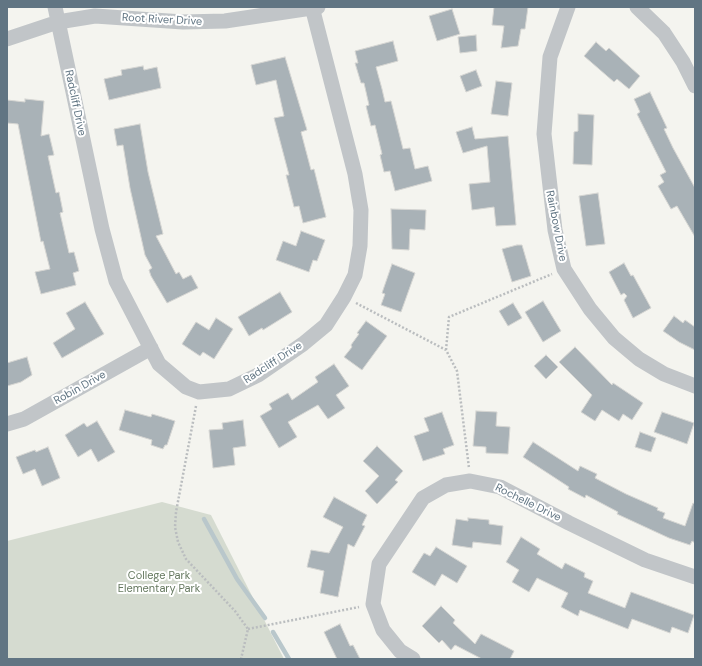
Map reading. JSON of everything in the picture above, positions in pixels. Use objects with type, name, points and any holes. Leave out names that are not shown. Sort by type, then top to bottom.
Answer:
[{"type":"street","name":"Rainbow Drive","points":[[568,7],[550,57],[544,134],[555,230],[564,269],[590,309],[614,338],[638,359],[664,374],[695,386]]},
{"type":"street","points":[[637,7],[664,33],[695,86]]},
{"type":"street","name":"Root River Drive","points":[[7,39],[57,14],[183,22],[225,21],[314,8]]},
{"type":"street","name":"Radcliff Drive","points":[[57,14],[102,229],[114,273],[159,364],[172,377],[186,387],[199,392],[229,389],[258,375],[303,344],[326,325],[344,297],[355,275],[360,246],[361,210],[355,174],[314,8]]},
{"type":"street","name":"Robin Drive","points":[[7,424],[24,419],[151,348]]},
{"type":"street","name":"Rochelle Drive","points":[[413,659],[400,651],[383,630],[373,604],[379,564],[423,498],[446,485],[470,481],[500,487],[568,523],[645,560],[695,577]]},
{"type":"path","points":[[470,481],[457,371],[446,350],[449,317],[564,269]]},
{"type":"path","points":[[344,297],[446,350]]},
{"type":"path","points":[[199,392],[176,512],[175,527],[178,542],[186,559],[235,610],[248,629],[241,659]]},
{"type":"path","points":[[248,629],[373,604]]},
{"type":"green space","name":"College Park Elementary Park","points":[[162,502],[211,515],[284,659],[7,659],[7,541]]},
{"type":"building","points":[[494,7],[528,7],[525,29],[521,29],[518,46],[501,48],[504,26],[492,25]]},
{"type":"building","points":[[452,9],[460,34],[437,41],[429,16]]},
{"type":"building","points":[[476,35],[477,51],[460,53],[458,37]]},
{"type":"building","points":[[393,41],[398,61],[376,67],[385,102],[391,101],[403,149],[410,148],[415,169],[428,166],[432,181],[395,191],[390,171],[384,172],[380,155],[382,154],[375,125],[371,126],[366,106],[369,105],[364,83],[361,83],[355,63],[358,63],[355,51]]},
{"type":"building","points":[[596,42],[606,51],[609,48],[640,76],[629,89],[617,79],[614,82],[584,56]]},
{"type":"building","points":[[285,57],[307,130],[301,132],[311,170],[314,169],[326,217],[303,223],[299,206],[294,207],[286,175],[289,175],[274,118],[284,116],[276,80],[256,85],[251,65]]},
{"type":"building","points":[[143,66],[144,70],[157,67],[161,88],[109,100],[104,79],[122,75],[121,70]]},
{"type":"building","points":[[476,70],[482,86],[466,92],[460,76]]},
{"type":"building","points":[[496,81],[512,83],[508,116],[491,114]]},
{"type":"building","points":[[650,92],[667,128],[664,129],[695,188],[695,237],[677,206],[671,209],[658,186],[664,182],[660,175],[666,172],[637,114],[640,112],[634,99]]},
{"type":"building","points":[[25,99],[44,101],[41,136],[49,134],[54,155],[48,156],[56,193],[59,192],[63,212],[60,213],[69,253],[74,252],[79,271],[73,273],[76,285],[41,294],[35,272],[50,269],[43,241],[41,242],[18,124],[7,123],[7,100],[25,102]]},
{"type":"building","points":[[578,114],[594,115],[592,165],[573,164],[574,132],[578,131]]},
{"type":"building","points":[[140,124],[148,172],[163,234],[156,236],[176,274],[179,272],[183,279],[191,275],[198,288],[167,303],[149,270],[152,268],[145,255],[130,188],[123,145],[117,146],[114,129]]},
{"type":"building","points":[[472,127],[475,139],[508,136],[516,225],[496,226],[494,207],[472,210],[469,184],[490,182],[487,146],[463,153],[456,132]]},
{"type":"building","points":[[598,193],[605,244],[586,246],[579,196]]},
{"type":"building","points":[[391,209],[426,210],[425,230],[410,229],[409,250],[392,249]]},
{"type":"building","points":[[301,231],[325,240],[317,261],[313,260],[309,272],[276,260],[283,241],[296,246]]},
{"type":"building","points":[[522,245],[531,276],[512,282],[502,249]]},
{"type":"building","points":[[624,263],[631,276],[633,275],[651,308],[633,318],[624,300],[627,296],[624,293],[621,295],[609,272]]},
{"type":"building","points":[[392,264],[415,273],[401,312],[381,305],[385,294],[382,293]]},
{"type":"building","points":[[280,292],[292,312],[263,330],[262,328],[249,336],[238,317]]},
{"type":"building","points":[[543,301],[561,331],[543,342],[525,312]]},
{"type":"building","points":[[85,302],[104,334],[62,358],[53,343],[75,329],[66,313]]},
{"type":"building","points":[[513,303],[522,318],[508,326],[499,311]]},
{"type":"building","points":[[674,316],[683,323],[685,320],[695,327],[695,350],[679,342],[663,331]]},
{"type":"building","points":[[216,318],[233,329],[214,359],[203,352],[200,356],[182,344],[196,322],[209,330]]},
{"type":"building","points":[[366,321],[387,336],[362,370],[344,357],[352,347],[351,345],[359,334],[357,333]]},
{"type":"building","points":[[575,347],[612,385],[613,383],[643,403],[632,420],[623,414],[619,421],[602,410],[595,421],[581,412],[592,395],[559,362]]},
{"type":"building","points":[[546,355],[558,367],[546,379],[534,366]]},
{"type":"building","points":[[27,357],[32,375],[21,382],[7,386],[7,363]]},
{"type":"building","points":[[334,364],[349,386],[336,395],[345,408],[328,419],[318,405],[288,422],[297,437],[279,448],[260,416],[272,409],[269,404],[288,393],[292,400],[318,382],[315,377]]},
{"type":"building","points":[[125,410],[151,417],[152,414],[175,421],[167,445],[165,445],[163,449],[151,445],[152,440],[119,430]]},
{"type":"building","points":[[476,411],[497,412],[496,426],[510,427],[508,454],[486,453],[486,447],[473,446]]},
{"type":"building","points":[[442,412],[454,445],[443,449],[445,454],[423,461],[414,436],[429,431],[424,418]]},
{"type":"building","points":[[662,412],[694,423],[687,444],[654,432]]},
{"type":"building","points":[[243,420],[246,446],[233,448],[235,465],[213,468],[209,430],[223,429],[222,423]]},
{"type":"building","points":[[97,421],[115,452],[98,462],[91,449],[78,457],[65,435],[84,423],[87,427]]},
{"type":"building","points":[[640,432],[656,438],[651,452],[635,447]]},
{"type":"building","points":[[533,442],[578,471],[580,466],[597,474],[595,478],[658,508],[657,510],[665,513],[663,518],[685,526],[693,503],[695,504],[695,543],[692,541],[690,545],[669,538],[617,514],[618,512],[586,495],[585,498],[568,489],[569,487],[523,457]]},
{"type":"building","points":[[377,446],[403,471],[395,480],[398,482],[377,504],[365,491],[379,476],[363,461]]},
{"type":"building","points":[[48,447],[60,478],[42,486],[35,469],[23,474],[16,457]]},
{"type":"building","points":[[334,497],[367,515],[362,525],[365,526],[354,547],[348,544],[338,597],[320,593],[324,571],[307,567],[311,550],[329,553],[343,527],[323,517]]},
{"type":"building","points":[[468,518],[489,520],[489,524],[503,526],[501,545],[473,542],[472,548],[452,545],[456,519],[468,521]]},
{"type":"building","points":[[521,537],[540,549],[537,554],[562,569],[565,563],[585,573],[584,577],[593,581],[588,593],[625,608],[631,592],[694,615],[688,633],[672,627],[670,633],[632,619],[628,629],[580,610],[578,616],[561,607],[568,593],[537,578],[529,592],[512,582],[519,570],[506,562]]},
{"type":"building","points":[[436,547],[467,566],[457,583],[442,574],[435,586],[412,572],[424,553],[430,556]]},
{"type":"building","points":[[441,606],[455,620],[453,623],[475,644],[481,634],[514,651],[510,659],[482,659],[455,645],[451,650],[442,640],[439,643],[422,626]]},
{"type":"building","points":[[340,624],[350,646],[353,645],[360,659],[337,659],[324,632]]},
{"type":"waterway","points":[[204,519],[237,579],[265,618]]},
{"type":"waterway","points":[[273,632],[289,659]]}]
